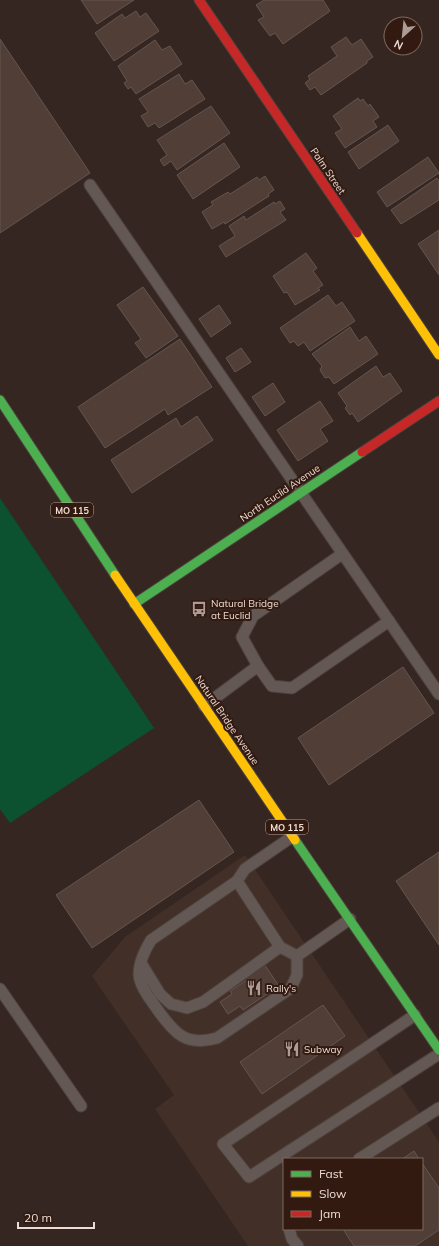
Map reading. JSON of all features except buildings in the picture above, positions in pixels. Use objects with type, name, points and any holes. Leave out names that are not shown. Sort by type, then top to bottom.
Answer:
[{"type":"street","name":"Palm Street","points":[[199,0],[439,355]]},
{"type":"street","name":"Natural Bridge Avenue","points":[[0,400],[134,604],[439,1050]]},
{"type":"street","name":"North Euclid Avenue","points":[[134,604],[439,401]]},
{"type":"lane","points":[[90,185],[302,492],[342,554],[439,694]]},
{"type":"lane","points":[[342,554],[253,616],[242,637],[258,666],[272,686],[292,688],[389,621]]},
{"type":"lane","points":[[204,706],[258,666]]},
{"type":"lane","points":[[292,836],[245,869],[237,881],[151,940],[145,950],[141,963],[140,979],[147,995],[177,1033],[186,1039],[196,1041],[217,1038],[291,988],[297,975],[298,956]]},
{"type":"lane","points":[[237,881],[280,947],[298,956]]},
{"type":"lane","points":[[298,956],[350,919]]},
{"type":"lane","points":[[141,963],[160,994],[171,1004],[187,1008],[203,1002],[280,947]]},
{"type":"lane","points":[[0,988],[81,1106]]},
{"type":"lane","points":[[415,1015],[223,1144],[250,1177],[439,1054]]},
{"type":"lane","points":[[361,1158],[439,1108]]},
{"type":"lane","points":[[289,1230],[292,1239],[298,1246]]},
{"type":"shaded area","points":[[245,855],[439,1142],[439,1246],[248,1246],[155,1109],[174,1095],[92,976],[125,937]]},
{"type":"green space","points":[[0,498],[154,728],[10,823],[0,809]]},
{"type":"traffic: fast","points":[[0,400],[115,575]]},
{"type":"traffic: fast","points":[[134,604],[362,452]]},
{"type":"traffic: fast","points":[[295,840],[439,1050]]},
{"type":"traffic: slow","points":[[357,233],[439,355]]},
{"type":"traffic: slow","points":[[115,575],[295,840]]},
{"type":"traffic: jam","points":[[199,0],[357,233]]},
{"type":"traffic: jam","points":[[362,452],[439,401]]},
{"type":"place","name":"Natural Bridge at Euclid","points":[[199,609]]},
{"type":"place","name":"Rally's","points":[[254,988]]},
{"type":"place","name":"Subway","points":[[292,1049]]}]
